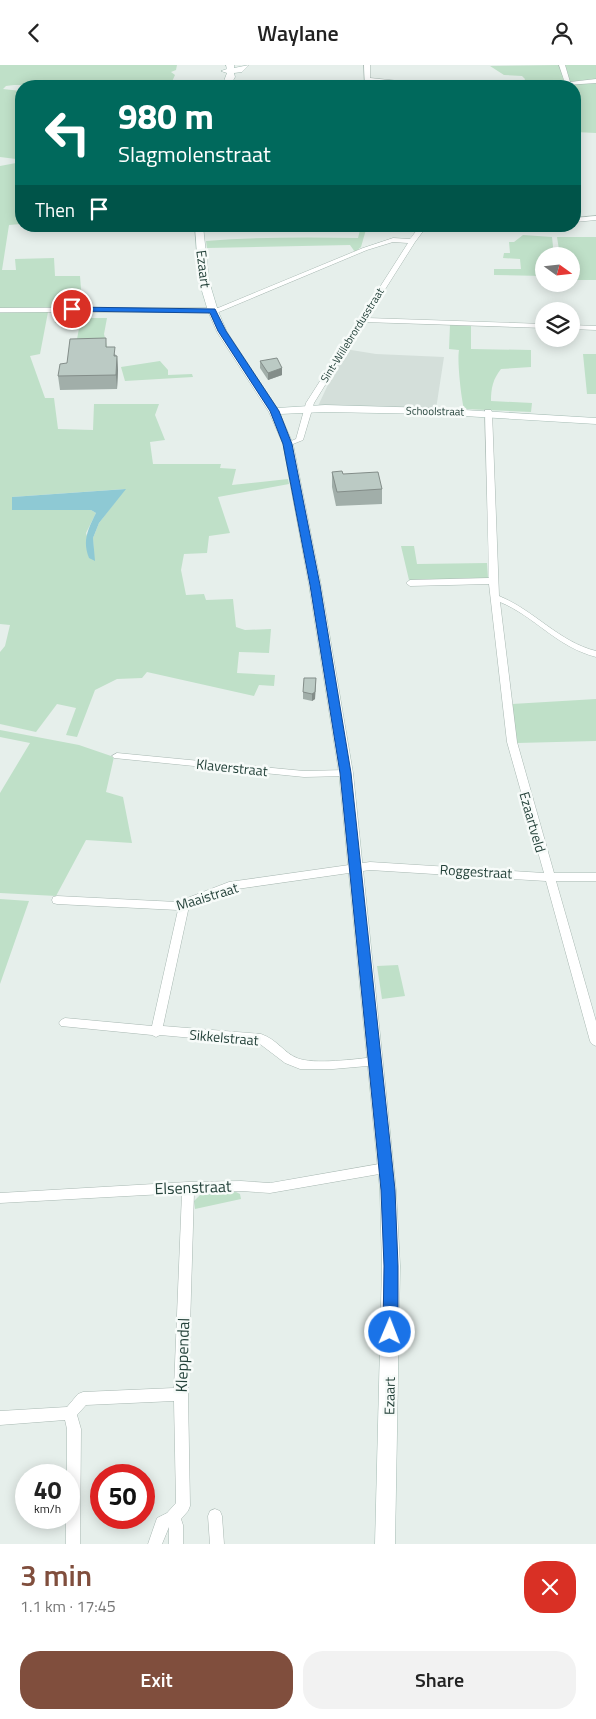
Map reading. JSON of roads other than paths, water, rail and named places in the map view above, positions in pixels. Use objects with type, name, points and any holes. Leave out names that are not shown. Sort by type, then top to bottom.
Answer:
[{"type":"main road","points":[[228,68],[241,69],[246,65]]},
{"type":"main road","name":"Ezaart","points":[[200,232],[204,281],[213,311],[222,331],[274,411],[288,444],[315,585],[346,773],[385,1168],[391,1266],[385,1544]]},
{"type":"main road","name":"Schoolstraat","points":[[274,411],[308,407],[488,412],[596,421]]},
{"type":"street","points":[[367,65],[367,79],[376,80]]},
{"type":"street","points":[[562,65],[567,80]]},
{"type":"street","points":[[581,83],[596,81]]},
{"type":"street","points":[[581,219],[596,218]]},
{"type":"street","name":"Sint-Willebrordusstraat","points":[[288,444],[299,440],[308,407],[361,319],[419,232]]},
{"type":"street","points":[[0,310],[213,311],[224,309],[365,249],[393,240],[412,241]]},
{"type":"street","points":[[361,319],[535,326]]},
{"type":"street","points":[[580,327],[596,328]]},
{"type":"street","name":"Ezaartveld","points":[[488,412],[494,597],[512,742],[596,1041]]},
{"type":"street","points":[[410,583],[493,581]]},
{"type":"street","points":[[494,597],[513,605],[587,653],[596,654]]},
{"type":"street","name":"Klaverstraat","points":[[117,756],[281,772],[325,775],[346,773]]},
{"type":"street","name":"Roggestraat","points":[[356,868],[370,866],[549,877],[596,877]]},
{"type":"street","name":"Maaistraat","points":[[56,900],[168,907],[184,905],[229,886],[356,868]]},
{"type":"street","points":[[156,1032],[184,905]]},
{"type":"street","name":"Sikkelstraat","points":[[65,1023],[145,1028],[156,1032],[261,1039],[269,1041],[293,1061],[332,1064],[375,1062]]},
{"type":"street","name":"Elsenstraat","points":[[0,1198],[241,1185],[270,1188],[385,1168]]},
{"type":"street","name":"Kleppendal","points":[[154,1544],[162,1523],[172,1518],[183,1506],[181,1394],[188,1187]]},
{"type":"street","points":[[0,1418],[70,1413],[83,1399],[181,1394]]},
{"type":"street","points":[[70,1413],[74,1429],[73,1544]]},
{"type":"street","points":[[215,1516],[217,1544]]},
{"type":"street","points":[[172,1518],[176,1525],[176,1544]]},
{"type":"water","points":[[126,489],[99,523],[93,538],[95,561],[89,558],[86,541],[88,530],[96,513],[91,510],[12,510],[12,497]]}]
